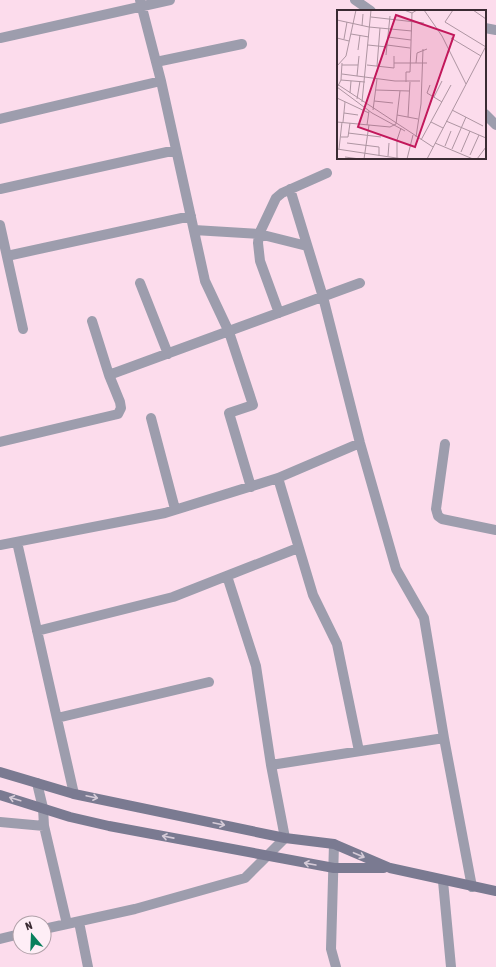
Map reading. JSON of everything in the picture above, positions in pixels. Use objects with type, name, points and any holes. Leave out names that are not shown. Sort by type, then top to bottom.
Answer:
[{"type":"street","points":[[0,38],[141,3],[170,0]]},
{"type":"street","points":[[355,0],[370,10]]},
{"type":"street","points":[[141,3],[161,82],[205,281],[228,332],[252,405],[229,413],[251,487]]},
{"type":"street","points":[[486,28],[496,30]]},
{"type":"street","points":[[156,62],[242,44]]},
{"type":"street","points":[[0,120],[161,82]]},
{"type":"street","points":[[486,115],[496,125]]},
{"type":"street","points":[[0,189],[176,150]]},
{"type":"street","points":[[279,313],[260,261],[258,243],[260,234],[276,198],[290,189],[327,173]]},
{"type":"street","points":[[290,189],[323,297],[360,443],[396,569],[424,618],[444,738],[472,887]]},
{"type":"street","points":[[5,263],[191,216]]},
{"type":"street","points":[[0,225],[5,263],[23,329]]},
{"type":"street","points":[[194,230],[260,234],[308,246]]},
{"type":"street","points":[[140,283],[168,354]]},
{"type":"street","points":[[109,375],[360,284]]},
{"type":"street","points":[[0,442],[118,414],[121,408],[120,402],[109,375],[92,321]]},
{"type":"street","points":[[151,418],[175,509]]},
{"type":"street","points":[[0,545],[175,509],[278,478],[360,443]]},
{"type":"street","points":[[445,444],[436,509],[438,516],[442,519],[496,530]]},
{"type":"street","points":[[278,478],[313,595],[337,644],[359,751]]},
{"type":"street","points":[[17,542],[74,794]]},
{"type":"street","points":[[37,630],[173,597],[298,548]]},
{"type":"street","points":[[227,576],[256,666],[285,838]]},
{"type":"street","points":[[57,718],[209,682]]},
{"type":"street","points":[[272,764],[444,738]]},
{"type":"street","points":[[0,772],[74,794],[285,838],[334,844],[390,868],[443,881],[496,891]]},
{"type":"street","points":[[37,783],[43,808],[44,826],[67,924]]},
{"type":"street","points":[[0,795],[91,822],[267,856],[334,868],[390,868]]},
{"type":"street","points":[[0,822],[44,826]]},
{"type":"street","points":[[52,927],[135,909],[245,878],[285,838]]},
{"type":"street","points":[[334,844],[332,949],[336,967]]},
{"type":"street","points":[[443,881],[451,967]]},
{"type":"street","points":[[79,922],[88,967]]},
{"type":"street","points":[[0,939],[12,936]]}]
